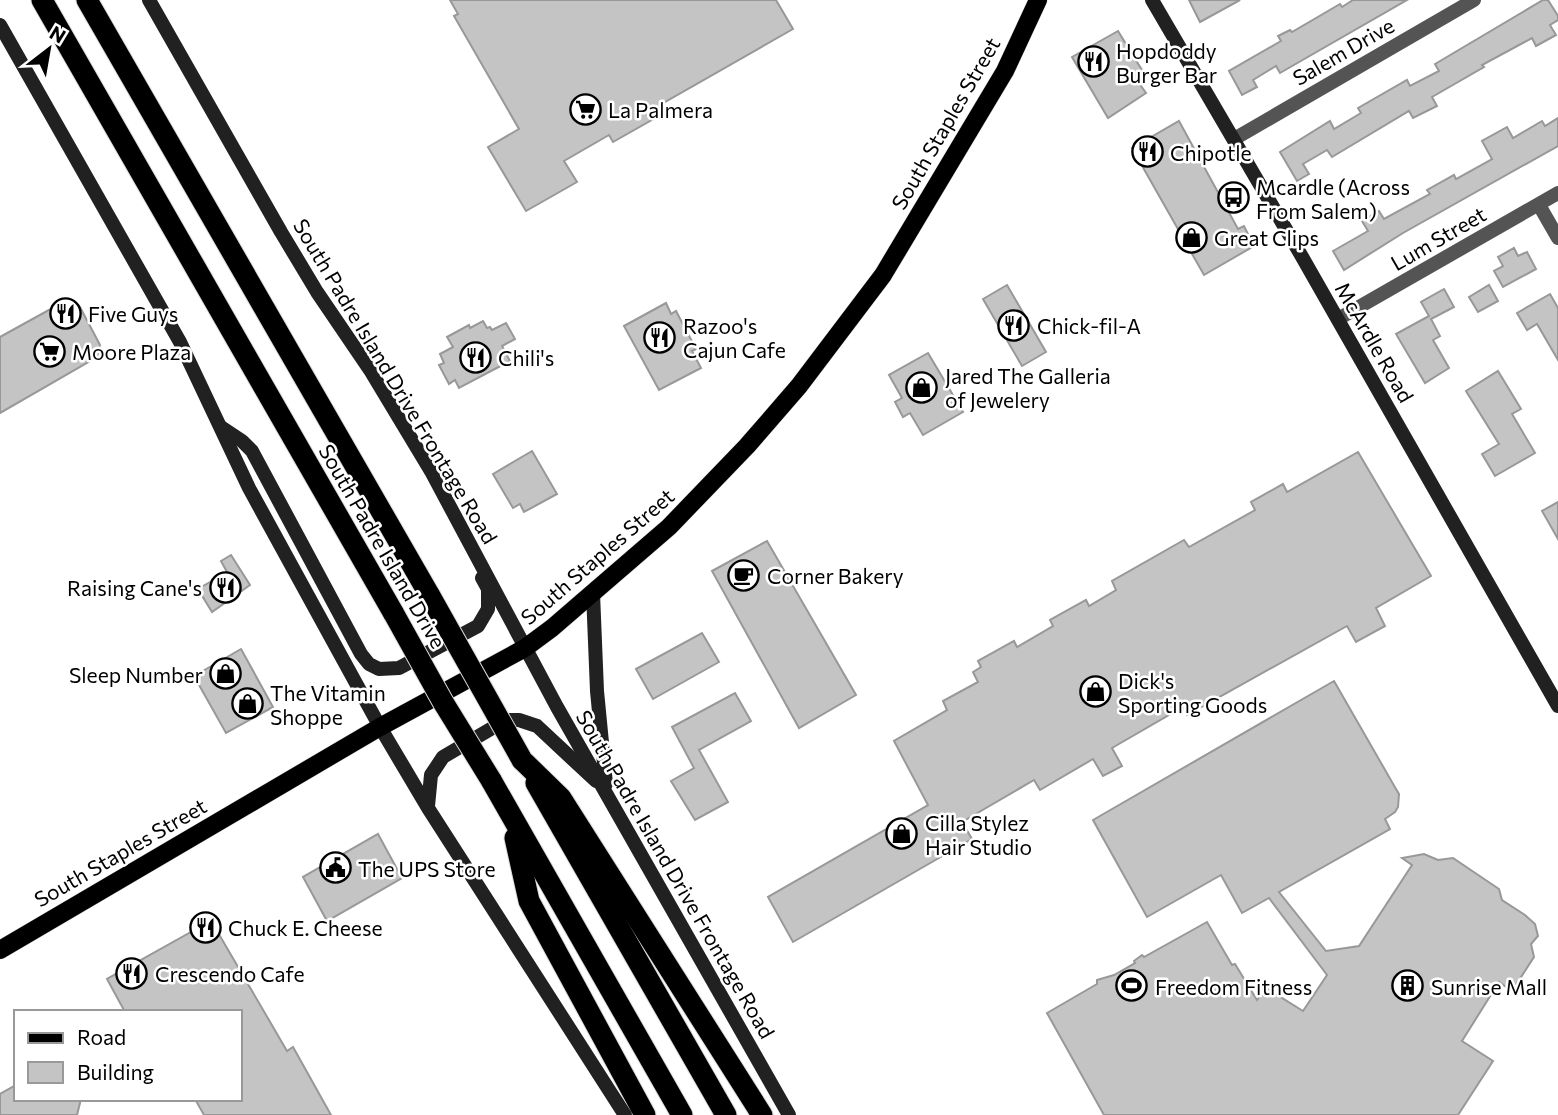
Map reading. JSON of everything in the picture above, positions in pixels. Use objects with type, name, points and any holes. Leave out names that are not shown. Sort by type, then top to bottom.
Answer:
[{"type":"highway","name":"South Padre Island Drive","points":[[42,0],[682,1115]]},
{"type":"highway","name":"South Padre Island Drive","points":[[87,0],[726,1115]]},
{"type":"highway","points":[[522,760],[561,798],[762,1115]]},
{"type":"highway","points":[[510,815],[529,901],[645,1115]]},
{"type":"main road","name":"South Padre Island Drive Frontage Road","points":[[149,0],[281,232],[317,292],[370,370],[432,473],[525,648],[660,891],[789,1115]]},
{"type":"main road","name":"South Staples Street","points":[[0,950],[380,727],[525,648],[669,527],[747,446],[799,386],[883,275],[1005,71],[1038,0]]},
{"type":"main road","name":"McArdle Road","points":[[1152,0],[1338,319],[1558,706]]},
{"type":"main road","points":[[0,25],[180,342],[249,488],[380,727],[428,808],[625,1115]]},
{"type":"main road","points":[[220,426],[252,451],[361,654],[369,664],[379,669],[398,668],[478,626],[488,609],[488,589],[431,488],[432,473]]},
{"type":"main road","points":[[593,593],[597,691],[607,792]]},
{"type":"main road","points":[[428,808],[431,775],[443,757],[506,720],[519,720],[537,726],[607,792]]},
{"type":"street","name":"Salem Drive","points":[[1234,139],[1474,0]]},
{"type":"street","name":"Lum Street","points":[[1338,319],[1558,193]]},
{"type":"street","points":[[1539,205],[1558,238]]},
{"type":"building","name":"La Palmera","points":[[450,0],[776,0],[793,29],[660,105],[664,113],[613,142],[609,135],[564,161],[577,182],[526,211],[488,147],[519,129],[454,16],[458,14]]},
{"type":"building","points":[[1189,0],[1240,0],[1200,22]]},
{"type":"building","points":[[1353,0],[1407,0],[1280,73],[1276,66],[1253,80],[1257,87],[1242,95],[1229,71],[1281,41],[1278,36],[1290,30],[1292,32],[1340,4],[1342,7]]},
{"type":"building","points":[[1543,0],[1548,0],[1558,16],[1558,20],[1550,25],[1556,35],[1536,46],[1532,38],[1482,65],[1484,67],[1432,97],[1437,106],[1413,118],[1409,111],[1332,157],[1327,150],[1303,164],[1309,174],[1297,181],[1280,152],[1330,121],[1334,129],[1361,113],[1358,108],[1407,80],[1410,86],[1439,71],[1435,64]]},
{"type":"building","points":[[1118,31],[1142,70],[1134,76],[1146,93],[1108,118],[1072,57]]},
{"type":"building","points":[[1558,118],[1558,146],[1403,233],[1344,270],[1333,251],[1368,231],[1362,221],[1379,211],[1384,219],[1430,194],[1427,190],[1454,175],[1456,179],[1492,159],[1482,141],[1507,127],[1513,138],[1542,121],[1545,126]]},
{"type":"building","points":[[1179,121],[1238,229],[1244,226],[1254,246],[1204,275],[1132,148]]},
{"type":"building","points":[[1514,248],[1518,256],[1527,252],[1536,269],[1503,287],[1494,271],[1503,266],[1498,257]]},
{"type":"building","name":"Chick-fil-A","points":[[1007,285],[1046,352],[1022,366],[983,299]]},
{"type":"building","points":[[1489,285],[1498,301],[1478,312],[1469,297]]},
{"type":"building","points":[[1444,289],[1454,307],[1431,319],[1440,336],[1433,340],[1449,368],[1425,383],[1396,334],[1429,316],[1421,302]]},
{"type":"building","points":[[1550,294],[1558,308],[1558,360],[1537,324],[1527,330],[1517,313]]},
{"type":"building","name":"Moore Plaza","points":[[67,300],[80,307],[100,345],[97,357],[0,413],[0,337]]},
{"type":"building","name":"Razoo's Cajun Cafe","points":[[666,303],[671,314],[676,311],[696,349],[692,351],[701,368],[659,390],[624,326]]},
{"type":"building","name":"Chili's","points":[[483,321],[487,328],[492,330],[506,323],[515,339],[502,346],[510,361],[459,388],[455,380],[449,384],[439,365],[444,363],[440,354],[453,347],[447,337]]},
{"type":"building","name":"Jared The Galleria of Jewelery","points":[[928,353],[963,412],[923,435],[910,413],[903,417],[895,402],[902,398],[889,375]]},
{"type":"building","points":[[1498,371],[1521,409],[1512,414],[1535,453],[1495,476],[1482,454],[1499,444],[1466,391]]},
{"type":"building","points":[[532,451],[557,494],[524,512],[520,504],[513,508],[493,474]]},
{"type":"building","name":"Dick's Sporting Goods","points":[[1358,452],[1431,576],[1376,608],[1385,626],[1356,642],[1347,626],[1187,715],[1183,707],[1112,748],[1122,766],[1103,776],[1093,759],[1040,790],[1034,780],[962,822],[972,839],[793,942],[768,897],[928,805],[894,741],[947,710],[943,701],[978,682],[973,672],[981,667],[978,661],[1014,641],[1017,647],[1053,626],[1050,620],[1086,600],[1089,606],[1116,590],[1112,581],[1184,540],[1189,547],[1255,510],[1251,502],[1283,484],[1287,492]]},
{"type":"building","points":[[1558,502],[1558,539],[1542,511]]},
{"type":"building","points":[[767,541],[856,695],[799,728],[712,571]]},
{"type":"building","name":"Raising Cane's","points":[[231,555],[250,585],[212,612],[198,589],[227,572],[221,561]]},
{"type":"building","points":[[702,633],[719,662],[653,699],[636,669]]},
{"type":"building","points":[[241,649],[273,707],[226,733],[194,676]]},
{"type":"building","name":"Sunrise Mall","points":[[1334,681],[1399,794],[1398,807],[1385,819],[1390,829],[1279,892],[1326,951],[1359,946],[1412,865],[1402,858],[1424,854],[1438,860],[1453,858],[1499,889],[1502,900],[1535,924],[1538,936],[1531,944],[1534,957],[1512,991],[1499,982],[1462,1041],[1493,1061],[1458,1115],[1104,1115],[1047,1013],[1097,984],[1097,980],[1114,975],[1135,963],[1142,955],[1144,957],[1207,922],[1232,965],[1235,964],[1257,1000],[1266,988],[1303,1011],[1327,975],[1269,898],[1242,913],[1221,875],[1147,917],[1093,820]]},
{"type":"building","points":[[735,693],[751,721],[699,750],[728,802],[695,820],[671,781],[694,768],[672,727]]},
{"type":"building","points":[[378,834],[402,878],[327,921],[303,877]]},
{"type":"building","points":[[207,923],[209,926],[213,924],[287,1051],[293,1047],[331,1115],[204,1115],[196,1101],[242,1101],[242,1010],[124,1010],[107,979]]},
{"type":"building","points":[[14,1086],[14,1101],[80,1101],[77,1115],[0,1115],[0,1094]]},
{"type":"place","name":"Hopdoddy Burger Bar","points":[[1093,62]]},
{"type":"place","name":"La Palmera","points":[[585,109]]},
{"type":"place","name":"Chipotle","points":[[1147,152]]},
{"type":"place","name":"Mcardle (Across From Salem)","points":[[1233,198]]},
{"type":"place","name":"Great Clips","points":[[1191,237]]},
{"type":"place","name":"Five Guys","points":[[65,313]]},
{"type":"place","name":"Chick-fil-A","points":[[1014,325]]},
{"type":"place","name":"Razoo's Cajun Cafe","points":[[660,337]]},
{"type":"place","name":"Moore Plaza","points":[[49,351]]},
{"type":"place","name":"Chili's","points":[[475,357]]},
{"type":"place","name":"Jared The Galleria of Jewelery","points":[[922,387]]},
{"type":"place","name":"Corner Bakery","points":[[744,575]]},
{"type":"place","name":"Raising Cane's","points":[[225,587]]},
{"type":"place","name":"Sleep Number","points":[[226,674]]},
{"type":"place","name":"Dick's Sporting Goods","points":[[1095,692]]},
{"type":"place","name":"The Vitamin Shoppe","points":[[247,704]]},
{"type":"place","name":"Cilla Stylez Hair Studio","points":[[902,834]]},
{"type":"place","name":"The UPS Store","points":[[335,868]]},
{"type":"place","name":"Chuck E. Cheese","points":[[205,927]]},
{"type":"place","name":"Crescendo Cafe","points":[[132,973]]},
{"type":"place","name":"Freedom Fitness","points":[[1132,986]]},
{"type":"place","name":"Sunrise Mall","points":[[1408,986]]}]
